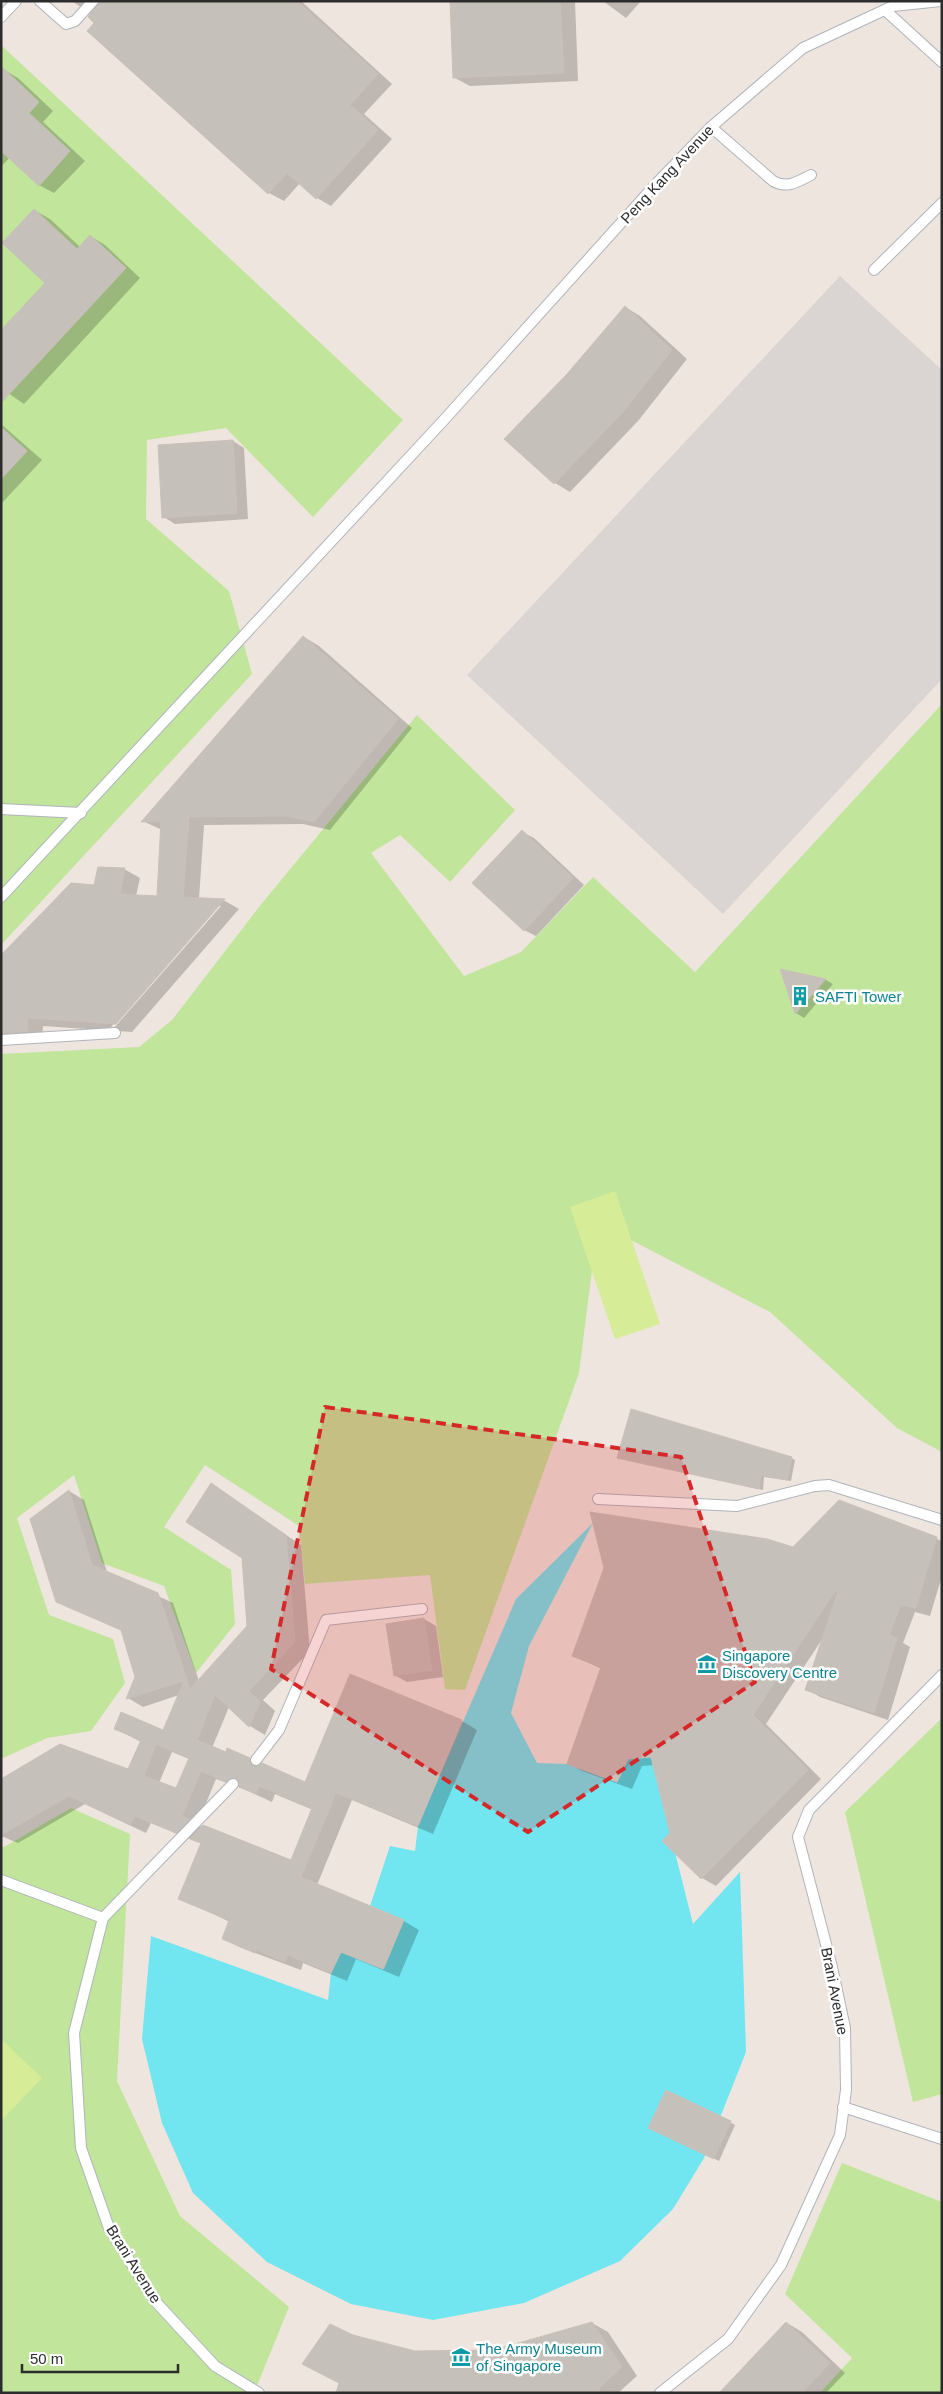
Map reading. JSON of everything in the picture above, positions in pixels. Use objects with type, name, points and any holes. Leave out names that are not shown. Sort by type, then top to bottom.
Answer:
[{"type":"lane","points":[[1,17],[16,1]]},
{"type":"lane","points":[[40,1],[66,24],[75,21],[93,1]]},
{"type":"lane","name":"Peng Kang Avenue","points":[[1,897],[443,421],[655,185],[711,127],[803,48],[893,6],[941,1]]},
{"type":"lane","points":[[885,10],[942,62]]},
{"type":"lane","points":[[711,127],[773,181],[782,186],[791,185],[811,174]]},
{"type":"lane","points":[[874,270],[942,203]]},
{"type":"lane","points":[[1,809],[81,813]]},
{"type":"lane","points":[[1,1040],[115,1033]]},
{"type":"lane","points":[[598,1499],[738,1506],[815,1486],[829,1485],[942,1520]]},
{"type":"lane","points":[[256,1760],[279,1730],[326,1620],[422,1609]]},
{"type":"lane","name":"Brani Avenue","points":[[660,2393],[728,2339],[781,2265],[840,2135],[846,2090],[845,2028],[832,1967],[798,1837],[808,1810],[942,1675]]},
{"type":"lane","points":[[1,1880],[103,1918],[233,1784]]},
{"type":"lane","name":"Brani Avenue","points":[[103,1918],[74,2033],[81,2148],[109,2228],[155,2301],[215,2366],[259,2393]]},
{"type":"lane","points":[[843,2107],[942,2139]]},
{"type":"highlighted area","points":[[325,1407],[681,1457],[755,1682],[528,1832],[271,1669]]},
{"type":"green space","points":[[1,45],[403,420],[313,517],[226,428],[147,440],[146,519],[229,591],[252,674],[1,945]]},
{"type":"green space","points":[[942,704],[942,1452],[897,1428],[770,1312],[598,1223],[579,1373],[465,1690],[445,1689],[430,1575],[305,1584],[299,1526],[205,1465],[164,1527],[231,1570],[235,1624],[196,1673],[164,1586],[102,1563],[74,1475],[17,1518],[49,1615],[113,1639],[125,1683],[91,1731],[47,1738],[1,1759],[1,1054],[139,1047],[172,1020],[259,907],[417,715],[515,810],[450,882],[400,835],[371,853],[464,976],[521,952],[593,877],[695,972]]},
{"type":"green space","points":[[615,1191],[660,1324],[615,1339],[570,1207]]},
{"type":"green space","points":[[942,1718],[942,2094],[913,2102],[845,1812]]},
{"type":"green space","points":[[71,1808],[130,1834],[117,2081],[180,2216],[289,2307],[254,2393],[1,2393],[1,1846],[4,1847]]},
{"type":"green space","points":[[1,2039],[42,2078],[1,2121]]},
{"type":"green space","points":[[842,2163],[942,2202],[942,2393],[820,2393],[852,2358],[785,2294]]},
{"type":"shaded area","points":[[840,276],[942,370],[942,679],[723,914],[467,675]]},
{"type":"water","points":[[593,1523],[529,1646],[511,1713],[537,1763],[567,1764],[617,1782],[628,1759],[651,1757],[693,1924],[740,1872],[746,2052],[704,2158],[673,2209],[620,2261],[524,2303],[433,2320],[351,2304],[267,2262],[193,2193],[162,2123],[142,2039],[151,1936],[328,2000],[331,1973],[341,1952],[384,1969],[404,1920],[370,1906],[390,1846],[415,1851],[418,1826],[516,1599]]},
{"type":"building","points":[[100,1],[297,1],[378,74],[350,105],[378,130],[316,199],[287,173],[268,194],[87,31],[94,23],[88,17]]},
{"type":"building","points":[[450,1],[560,1],[564,73],[453,78]]},
{"type":"building","points":[[1,66],[39,102],[29,113],[70,151],[39,186],[1,151]]},
{"type":"building","points":[[34,209],[77,249],[90,235],[126,268],[1,403],[1,330],[45,283],[2,243]]},
{"type":"building","points":[[625,306],[672,350],[623,412],[554,484],[504,439],[567,374]]},
{"type":"building","points":[[1,427],[27,451],[1,479]]},
{"type":"building","points":[[233,440],[237,513],[162,518],[158,445]]},
{"type":"building","points":[[303,636],[398,719],[314,822],[287,816],[189,817],[183,897],[225,899],[116,1024],[28,1018],[27,1032],[1,1033],[1,955],[71,883],[94,885],[98,867],[125,868],[120,894],[157,896],[161,821],[141,822]]},
{"type":"building","points":[[522,830],[573,878],[524,931],[472,883]]},
{"type":"building","name":"SAFTI Tower","points":[[780,969],[826,979],[795,1014]]},
{"type":"building","points":[[631,1409],[792,1457],[787,1480],[761,1475],[759,1489],[617,1458]]},
{"type":"building","points":[[211,1483],[286,1535],[295,1642],[249,1691],[260,1702],[249,1727],[215,1695],[197,1740],[226,1752],[227,1748],[250,1758],[250,1763],[255,1767],[262,1763],[305,1782],[350,1674],[462,1720],[418,1826],[336,1793],[301,1877],[404,1920],[383,1969],[341,1952],[331,1973],[288,1955],[285,1962],[256,1950],[255,1953],[222,1939],[229,1920],[178,1899],[201,1843],[190,1839],[203,1825],[291,1860],[312,1808],[259,1786],[256,1794],[239,1787],[239,1782],[235,1778],[226,1782],[201,1771],[182,1816],[190,1819],[176,1833],[135,1816],[130,1825],[69,1796],[1,1835],[1,1779],[60,1744],[128,1769],[141,1740],[114,1729],[121,1712],[163,1730],[184,1681],[126,1699],[135,1677],[121,1630],[56,1602],[30,1519],[69,1490],[92,1565],[158,1593],[190,1689],[247,1626],[242,1558],[186,1522]],"holes":[[[156,1744],[189,1758],[176,1788],[144,1776]]]},
{"type":"building","name":"Singapore Discovery Centre","points":[[839,1500],[937,1537],[916,1608],[901,1605],[889,1635],[897,1638],[874,1713],[805,1690],[838,1591],[836,1590],[753,1715],[808,1770],[701,1879],[662,1841],[670,1833],[651,1757],[628,1759],[617,1782],[567,1764],[601,1667],[572,1656],[604,1568],[590,1512],[767,1539],[793,1547]]},
{"type":"building","points":[[424,1618],[432,1670],[394,1676],[386,1624]]},
{"type":"building","points":[[666,2090],[731,2121],[714,2159],[648,2128]]},
{"type":"building","name":"The Army Museum of Singapore","points":[[592,2322],[622,2367],[599,2388],[599,2393],[336,2393],[339,2383],[302,2364],[330,2324],[353,2335],[415,2351],[494,2350]]},
{"type":"building","points":[[786,2322],[830,2363],[802,2393],[719,2393]]},
{"type":"place","name":"SAFTI Tower","points":[[800,996]]},
{"type":"place","name":"Singapore Discovery Centre","points":[[707,1664]]},
{"type":"place","name":"The Army Museum of Singapore","points":[[461,2357]]}]
